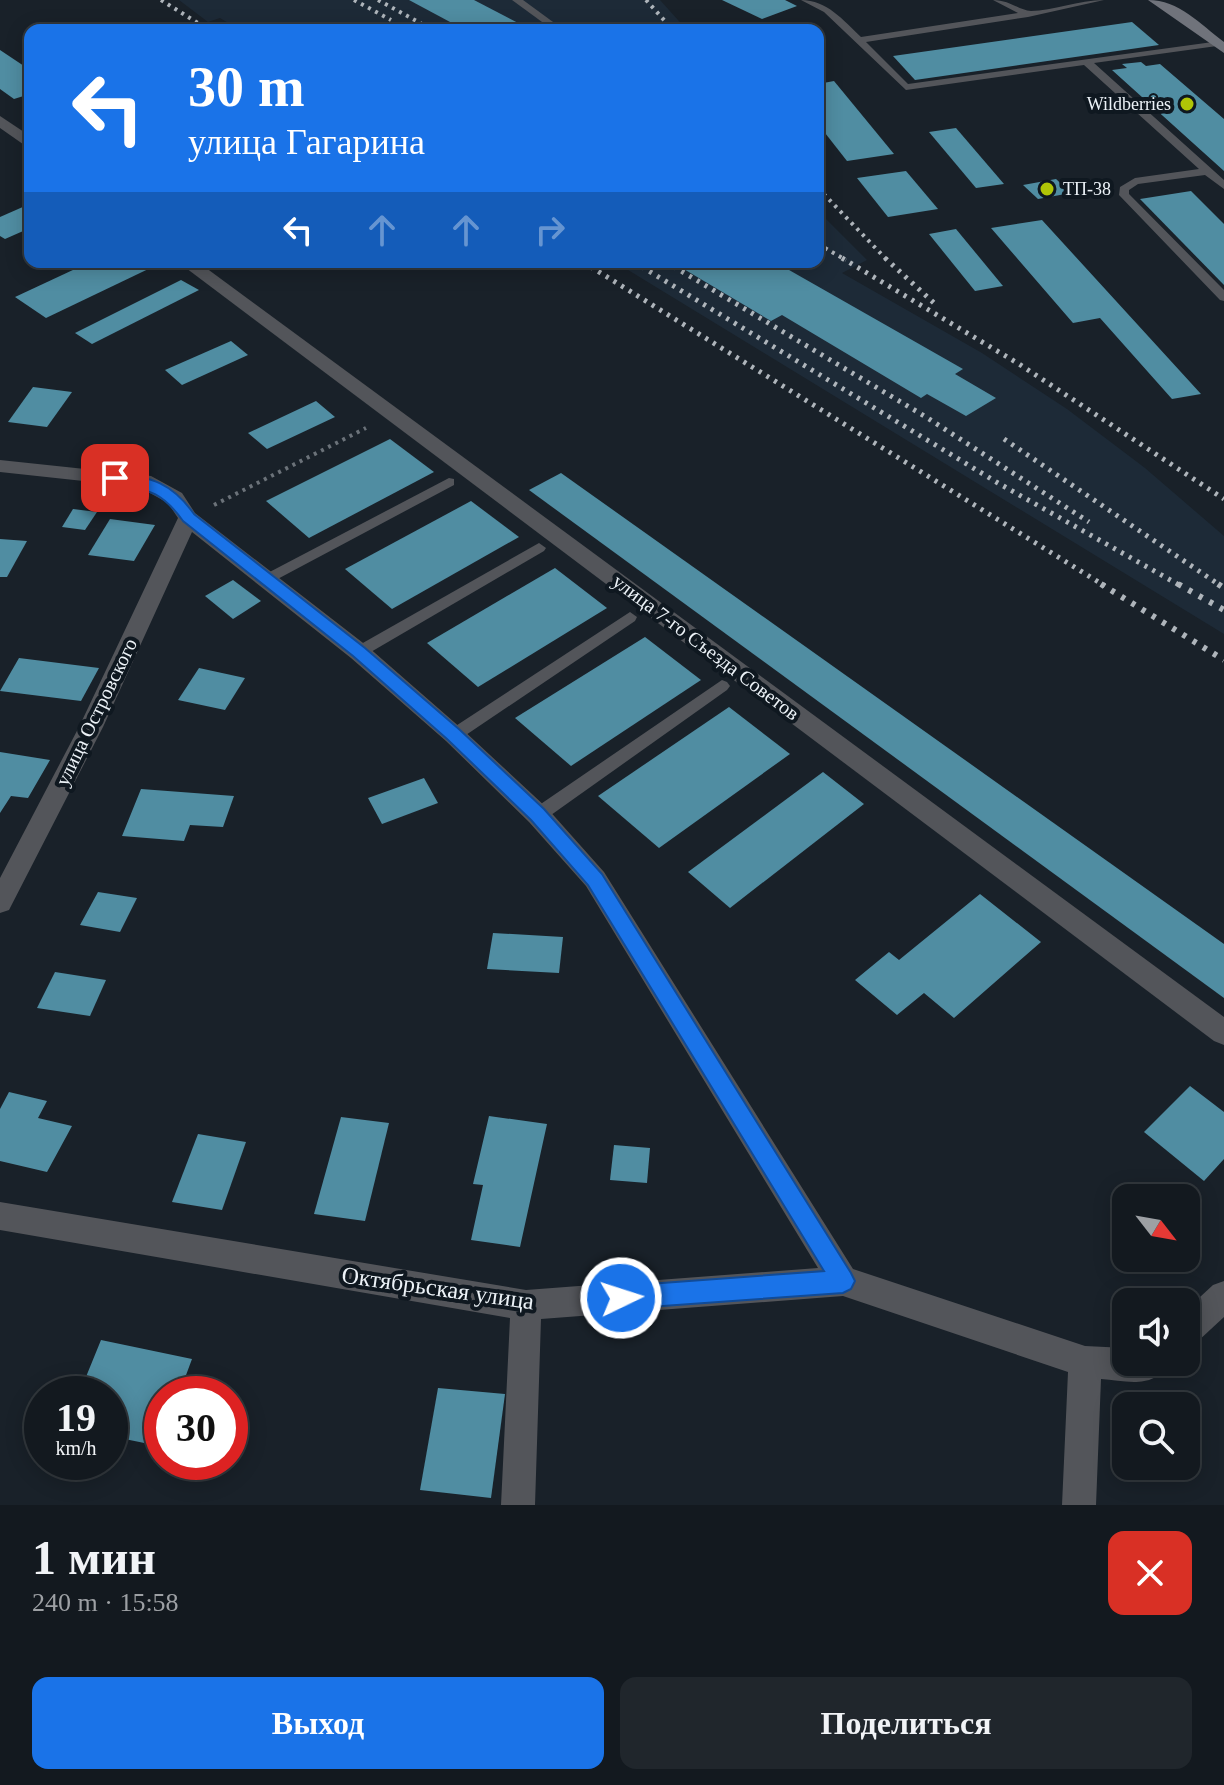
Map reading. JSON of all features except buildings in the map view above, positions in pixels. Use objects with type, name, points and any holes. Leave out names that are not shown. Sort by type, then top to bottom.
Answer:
[{"type":"main road","points":[[1155,0],[1174,10],[1220,46]]},
{"type":"street","points":[[0,121],[24,139]]},
{"type":"street","name":"улица 7-го Съезда Советов","points":[[195,268],[1224,1033]]},
{"type":"street","points":[[0,466],[144,481],[175,498],[188,518],[359,652],[454,735],[538,815],[595,879],[843,1281]]},
{"type":"street","name":"улица Островского","points":[[0,903],[91,727],[188,518]]},
{"type":"street","name":"Октябрьская улица","points":[[0,1216],[526,1305],[843,1281],[1085,1362],[1112,1364]]},
{"type":"street","points":[[1200,1318],[1224,1296]]},
{"type":"street","points":[[518,1505],[526,1305]]},
{"type":"street","points":[[1079,1505],[1085,1362]]},
{"type":"lane","points":[[517,0],[551,24]]},
{"type":"lane","points":[[806,0],[827,10],[906,87],[1220,46]]},
{"type":"lane","points":[[998,0],[1028,14]]},
{"type":"lane","points":[[859,40],[1099,0]]},
{"type":"lane","points":[[1088,63],[1224,186]]},
{"type":"lane","points":[[1207,171],[1135,181],[1124,189],[1124,195],[1224,297]]},
{"type":"lane","points":[[267,579],[449,482]]},
{"type":"lane","points":[[359,652],[539,548]]},
{"type":"lane","points":[[454,735],[630,617]]},
{"type":"lane","points":[[538,815],[722,686]]},
{"type":"path","points":[[188,518],[375,423]]},
{"type":"shaded area","points":[[179,0],[660,0],[682,24],[230,24],[220,18],[208,22]]},
{"type":"shaded area","points":[[824,217],[867,260],[842,273],[982,353],[1067,409],[1145,468],[1224,536],[1224,634],[625,268],[824,268]]},
{"type":"railway","points":[[161,0],[199,24]]},
{"type":"railway","points":[[354,0],[391,20]]},
{"type":"railway","points":[[378,0],[422,24]]},
{"type":"railway","points":[[646,0],[668,24]]},
{"type":"railway","points":[[824,194],[886,259]]},
{"type":"railway","points":[[824,247],[846,260]]},
{"type":"railway","points":[[842,258],[1019,364],[1224,499]]},
{"type":"railway","points":[[886,259],[934,303]]},
{"type":"railway","points":[[593,268],[1105,586]]},
{"type":"railway","points":[[644,268],[998,483],[1181,586]]},
{"type":"railway","points":[[676,268],[926,417],[1089,522]]},
{"type":"railway","points":[[1004,439],[1221,586]]},
{"type":"railway","points":[[1101,584],[1224,660]]},
{"type":"railway","points":[[1178,584],[1224,610]]},
{"type":"place","name":"Wildberries","points":[[1187,104]]},
{"type":"place","name":"ТП-38","points":[[1047,189]]},
{"type":"route","points":[[115,478],[144,481],[175,498],[188,518],[359,652],[454,735],[538,815],[595,879],[843,1281],[621,1298]]}]
